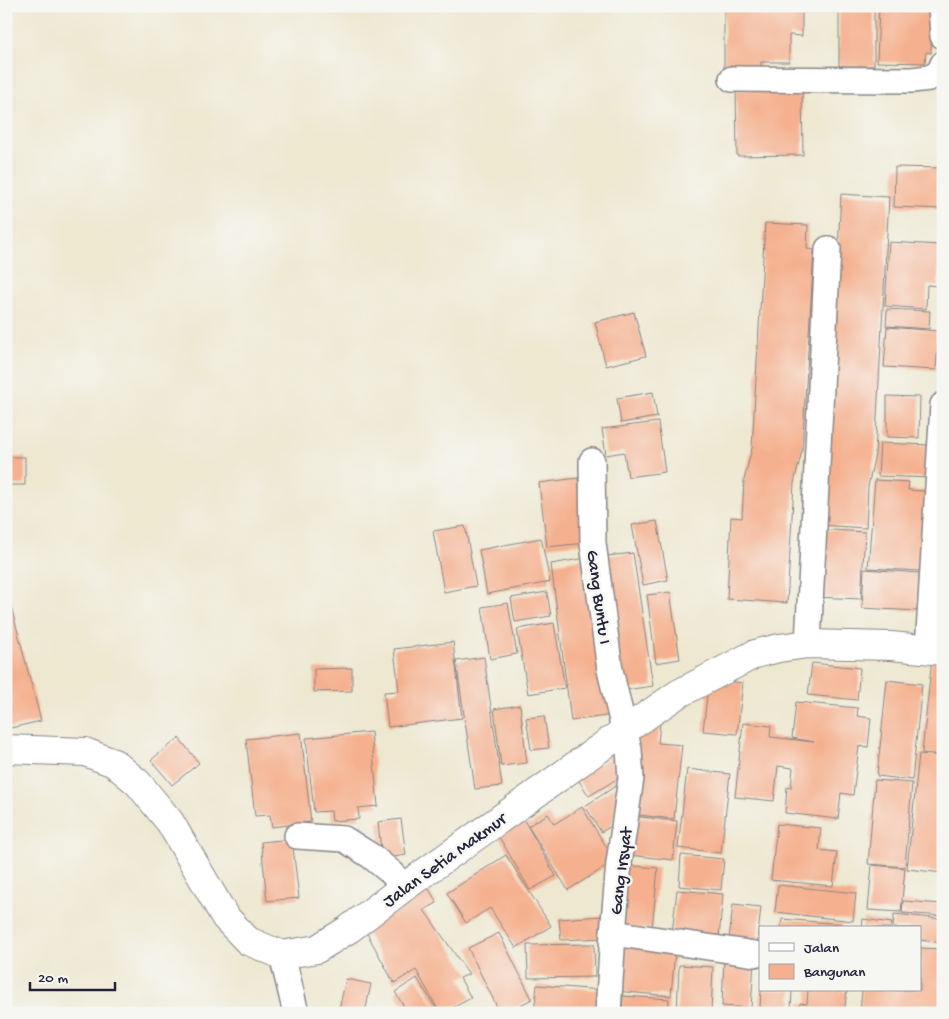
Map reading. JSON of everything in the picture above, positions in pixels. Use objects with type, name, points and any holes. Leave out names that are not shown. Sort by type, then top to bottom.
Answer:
[{"type":"main road","name":"Jalan Setia Makmur","points":[[282,955],[316,949],[349,930],[403,888],[624,730],[678,694],[755,654],[808,644],[935,650]]},
{"type":"main road","points":[[6,749],[86,752],[114,763],[138,783],[170,822],[225,917],[248,940],[282,955]]},
{"type":"street","points":[[941,6],[943,36]]},
{"type":"street","points":[[732,79],[912,80],[929,78],[939,73],[943,64]]},
{"type":"street","points":[[808,644],[828,249]]},
{"type":"street","points":[[935,650],[943,405]]},
{"type":"street","name":"Gang Buntu I","points":[[592,461],[593,543],[610,670],[624,730]]},
{"type":"street","name":"Gang Irsyat","points":[[608,1013],[613,933],[631,778],[629,750],[624,730]]},
{"type":"street","points":[[297,836],[344,839],[371,856],[394,874],[403,888]]},
{"type":"street","points":[[613,933],[755,954]]},
{"type":"street","points":[[282,955],[296,1013]]},
{"type":"building","points":[[724,6],[802,6],[802,36],[789,35],[789,62],[761,62],[761,72],[724,72]]},
{"type":"building","points":[[803,6],[874,6],[874,66],[839,66],[839,12],[803,12]]},
{"type":"building","points":[[879,6],[932,6],[931,53],[926,52],[925,63],[877,62]]},
{"type":"building","points":[[802,89],[803,155],[737,156],[736,90]]},
{"type":"building","points":[[895,167],[943,168],[943,209],[894,207]]},
{"type":"building","points":[[841,194],[889,197],[875,454],[868,487],[866,528],[817,525],[827,451]]},
{"type":"building","points":[[765,223],[808,225],[807,249],[814,250],[802,451],[794,483],[787,603],[727,599],[731,517],[742,518],[744,480],[752,448]]},
{"type":"building","points":[[889,242],[940,245],[938,286],[927,285],[926,309],[885,306]]},
{"type":"building","points":[[887,309],[930,311],[929,329],[886,326]]},
{"type":"building","points":[[634,312],[646,356],[606,366],[595,322]]},
{"type":"building","points":[[887,327],[939,331],[936,370],[884,367]]},
{"type":"building","points":[[653,392],[657,417],[621,423],[617,398]]},
{"type":"building","points":[[887,396],[920,397],[919,438],[887,437]]},
{"type":"building","points":[[658,422],[665,472],[628,477],[624,452],[606,455],[602,429]]},
{"type":"building","points":[[880,443],[931,445],[930,478],[878,476]]},
{"type":"building","points":[[6,457],[25,457],[25,485],[6,485]]},
{"type":"building","points":[[578,478],[585,543],[547,547],[539,483]]},
{"type":"building","points":[[875,480],[909,482],[908,490],[926,491],[920,571],[868,568]]},
{"type":"building","points":[[657,521],[668,580],[643,585],[632,525]]},
{"type":"building","points":[[465,526],[476,586],[444,592],[433,531]]},
{"type":"building","points":[[817,529],[865,532],[861,599],[814,597]]},
{"type":"building","points":[[541,538],[550,582],[487,594],[479,550]]},
{"type":"building","points":[[633,553],[653,686],[619,691],[599,557]]},
{"type":"building","points":[[592,557],[612,715],[571,721],[551,564]]},
{"type":"building","points":[[864,569],[920,573],[917,611],[862,608]]},
{"type":"building","points":[[6,587],[41,721],[6,729]]},
{"type":"building","points":[[547,592],[551,616],[515,622],[511,598]]},
{"type":"building","points":[[670,592],[680,659],[656,663],[647,595]]},
{"type":"building","points":[[508,603],[517,654],[490,659],[482,607]]},
{"type":"building","points":[[554,623],[565,688],[528,694],[517,629]]},
{"type":"building","points":[[453,642],[462,718],[388,727],[384,692],[399,691],[394,649]]},
{"type":"building","points":[[484,657],[502,786],[475,789],[456,661]]},
{"type":"building","points":[[932,658],[943,659],[943,755],[922,753]]},
{"type":"building","points":[[812,663],[860,668],[857,700],[808,695]]},
{"type":"building","points":[[352,668],[352,691],[314,692],[314,669]]},
{"type":"building","points":[[709,679],[743,683],[737,734],[703,731]]},
{"type":"building","points":[[887,680],[922,684],[912,780],[877,776]]},
{"type":"building","points":[[796,702],[858,708],[857,716],[871,718],[868,747],[859,746],[853,795],[841,793],[838,819],[785,813],[787,787],[791,788],[793,768],[778,766],[774,801],[735,797],[743,723],[771,726],[770,737],[814,742],[792,738]]},
{"type":"building","points":[[520,705],[527,763],[501,766],[494,709]]},
{"type":"building","points":[[544,716],[549,748],[531,750],[526,718]]},
{"type":"building","points":[[639,721],[660,723],[658,743],[682,745],[674,819],[630,814]]},
{"type":"building","points":[[371,732],[378,806],[358,808],[359,819],[332,821],[331,811],[314,812],[306,738]]},
{"type":"building","points":[[301,733],[311,822],[272,827],[270,815],[255,816],[246,739]]},
{"type":"building","points":[[179,738],[199,763],[172,785],[151,760]]},
{"type":"building","points":[[617,753],[628,772],[589,796],[577,778]]},
{"type":"building","points":[[919,754],[943,756],[943,873],[907,869]]},
{"type":"building","points":[[687,769],[730,774],[721,853],[678,848]]},
{"type":"building","points":[[625,780],[612,826],[601,832],[585,806]]},
{"type":"building","points":[[875,780],[912,783],[905,867],[868,864]]},
{"type":"building","points":[[582,807],[615,861],[568,890],[528,826],[548,814],[554,824]]},
{"type":"building","points":[[633,816],[677,821],[673,860],[629,855]]},
{"type":"building","points":[[401,819],[406,855],[382,859],[378,822]]},
{"type":"building","points":[[524,820],[556,876],[530,890],[498,835]]},
{"type":"building","points":[[777,824],[821,828],[819,850],[837,852],[833,886],[771,880]]},
{"type":"building","points":[[292,839],[299,898],[267,901],[261,842]]},
{"type":"building","points":[[506,855],[551,926],[516,948],[490,908],[466,923],[447,893]]},
{"type":"building","points":[[681,855],[724,859],[721,890],[679,886]]},
{"type":"building","points":[[622,865],[658,868],[652,929],[617,926]]},
{"type":"building","points":[[872,865],[905,868],[901,912],[868,910]]},
{"type":"building","points":[[426,884],[437,903],[424,910],[469,974],[460,978],[471,998],[443,1013],[440,1013],[416,970],[394,983],[362,924]]},
{"type":"building","points":[[778,885],[856,893],[853,921],[775,912]]},
{"type":"building","points":[[677,890],[723,894],[719,938],[672,933]]},
{"type":"building","points":[[903,901],[943,904],[943,916],[902,913]]},
{"type":"building","points":[[733,904],[761,907],[757,943],[729,940]]},
{"type":"building","points":[[894,914],[943,919],[942,943],[922,940],[922,926],[893,926]]},
{"type":"building","points":[[603,916],[604,938],[561,940],[559,919]]},
{"type":"building","points":[[782,919],[842,924],[842,926],[781,926]]},
{"type":"building","points":[[863,919],[892,923],[891,926],[862,926]]},
{"type":"building","points":[[499,933],[532,999],[505,1013],[500,1013],[468,948]]},
{"type":"building","points":[[594,944],[595,977],[528,978],[527,945]]},
{"type":"building","points":[[620,946],[675,951],[671,996],[615,991]]},
{"type":"building","points":[[922,948],[943,949],[943,1013],[860,1013],[862,992],[922,992]]},
{"type":"building","points":[[724,959],[754,961],[751,1008],[722,1006]]},
{"type":"building","points":[[679,965],[713,967],[711,1013],[677,1013]]},
{"type":"building","points":[[417,978],[437,1010],[432,1013],[408,1013],[395,992]]},
{"type":"building","points":[[346,979],[371,984],[365,1013],[338,1013]]},
{"type":"building","points":[[537,985],[601,990],[599,1013],[534,1013]]},
{"type":"building","points":[[761,992],[792,992],[791,1010],[760,1008]]},
{"type":"building","points":[[808,992],[847,992],[844,1013],[799,1013],[800,1003],[807,1004]]},
{"type":"building","points":[[623,996],[669,999],[668,1013],[622,1013]]},
{"type":"building","points":[[750,1009],[776,1011],[776,1013],[750,1013]]}]
